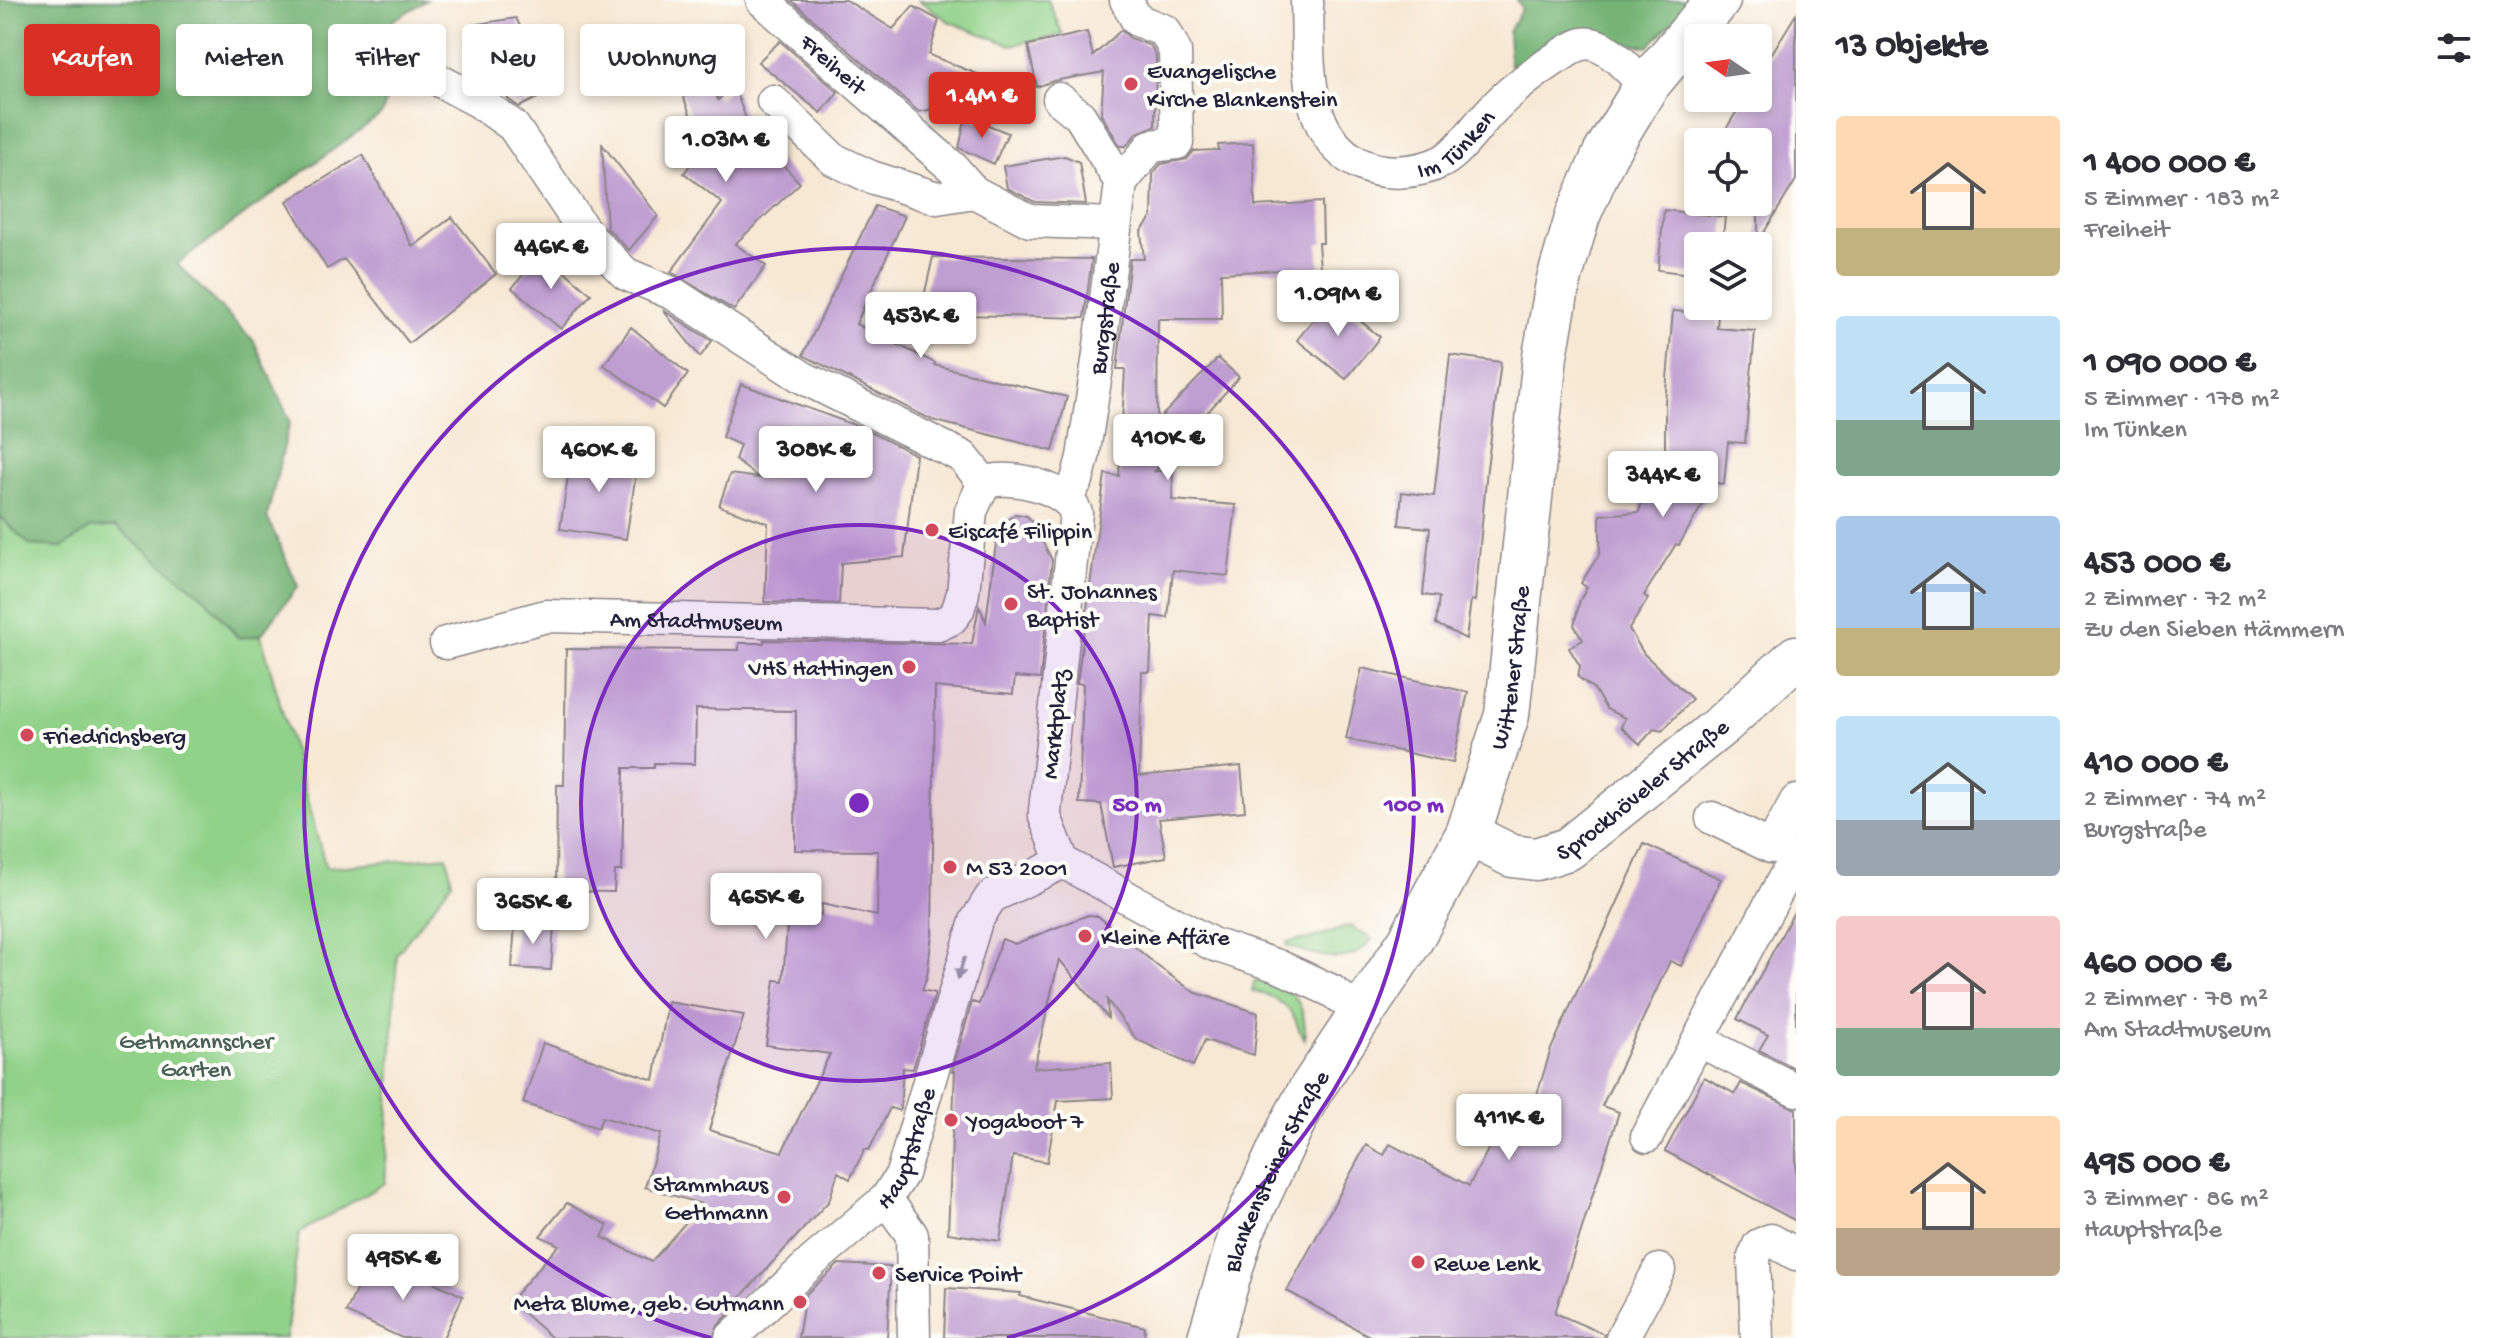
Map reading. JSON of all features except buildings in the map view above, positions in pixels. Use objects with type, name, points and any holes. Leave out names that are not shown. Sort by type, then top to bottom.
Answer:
[{"type":"main road","name":"Wittener Straße","points":[[1361,1013],[1410,941],[1468,834],[1507,715],[1545,356],[1558,283],[1578,215],[1605,154],[1646,86],[1718,0]]},
{"type":"main road","name":"Blankensteiner Straße","points":[[1210,1338],[1234,1256],[1266,1178],[1310,1091],[1361,1013]]},
{"type":"street","name":"Freiheit","points":[[762,0],[953,168],[974,192],[1030,221],[1115,224]]},
{"type":"street","points":[[1059,99],[1080,116],[1121,183],[1151,146],[1177,143],[1175,51],[1165,31],[1137,20],[1126,0]]},
{"type":"street","name":"Im Tünken","points":[[1307,0],[1311,96],[1325,131],[1344,156],[1366,167],[1396,172],[1424,168],[1445,160],[1524,79],[1582,44],[1595,45],[1608,51],[1646,86]]},
{"type":"street","points":[[446,84],[478,101],[513,126],[587,235],[626,274],[674,294],[802,377],[963,457],[984,483],[995,478],[1053,490],[1067,497]]},
{"type":"street","points":[[773,101],[833,159],[871,177],[937,198],[974,192]]},
{"type":"street","name":"Burgstraße","points":[[1067,497],[1077,480],[1083,457],[1121,183]]},
{"type":"street","name":"Am Stadtmuseum","points":[[446,643],[546,616],[938,625],[951,619],[958,610],[963,593],[971,511],[984,483]]},
{"type":"street","name":"Marktplatz","points":[[1063,862],[1045,817],[1076,532],[1076,513],[1067,497]]},
{"type":"street","name":"Sprockhöveler Straße","points":[[1468,834],[1512,856],[1536,859],[1568,849],[1723,724],[1796,657]]},
{"type":"street","points":[[1712,818],[1771,847],[1796,801]]},
{"type":"street","points":[[1647,1136],[1796,856]]},
{"type":"street","points":[[1063,862],[1212,944],[1278,966],[1332,991],[1361,1013]]},
{"type":"street","name":"Hauptstraße","points":[[731,1338],[813,1261],[886,1199],[902,1174],[976,921],[991,897],[1063,862]]},
{"type":"street","points":[[1698,1040],[1796,1090]]},
{"type":"street","points":[[886,1199],[912,1235],[914,1338]]},
{"type":"street","points":[[1757,1338],[1754,1257],[1759,1245],[1771,1240],[1796,1254]]},
{"type":"street","points":[[1622,1338],[1659,1270]]},
{"type":"green space","points":[[0,0],[427,0],[392,21],[392,24],[328,24],[328,96],[387,96],[382,114],[177,264],[254,341],[290,421],[267,517],[298,586],[261,635],[239,638],[205,598],[116,527],[91,528],[63,547],[30,545],[0,517]]},
{"type":"green space","points":[[919,0],[1048,0],[1063,35],[1011,45],[950,22]]},
{"type":"green space","points":[[1517,0],[1694,0],[1648,47],[1569,31],[1510,66],[1508,32],[1522,9]]},
{"type":"green space","name":"Gethmannscher Garten","points":[[0,517],[30,545],[63,547],[91,528],[116,526],[205,598],[238,638],[261,635],[326,868],[447,856],[452,882],[397,954],[385,1183],[299,1233],[286,1338],[0,1338]]},
{"type":"green space","points":[[1350,926],[1372,939],[1354,954],[1332,958],[1287,946],[1287,942],[1309,939]]},
{"type":"green space","points":[[1255,980],[1279,987],[1295,997],[1303,1014],[1305,1039],[1293,1015],[1284,1005],[1252,991]]},
{"type":"place","name":"Evangelische Kirche Blankenstein","points":[[1131,84]]},
{"type":"place","name":"Eiscafé Filippin","points":[[932,530]]},
{"type":"place","name":"St. Johannes Baptist","points":[[1011,604]]},
{"type":"place","name":"VHS Hattingen","points":[[909,667]]},
{"type":"place","name":"Friedrichsberg","points":[[27,735]]},
{"type":"place","name":"M 53 2001","points":[[950,867]]},
{"type":"place","name":"Kleine Affäre","points":[[1085,936]]},
{"type":"place","name":"Yogaboot 7","points":[[951,1120]]},
{"type":"place","name":"Stammhaus Gethmann","points":[[784,1197]]},
{"type":"place","name":"Rewe Lenk","points":[[1418,1262]]},
{"type":"place","name":"Service Point","points":[[879,1273]]},
{"type":"place","name":"Meta Blume, geb. Gutmann","points":[[800,1302]]}]
